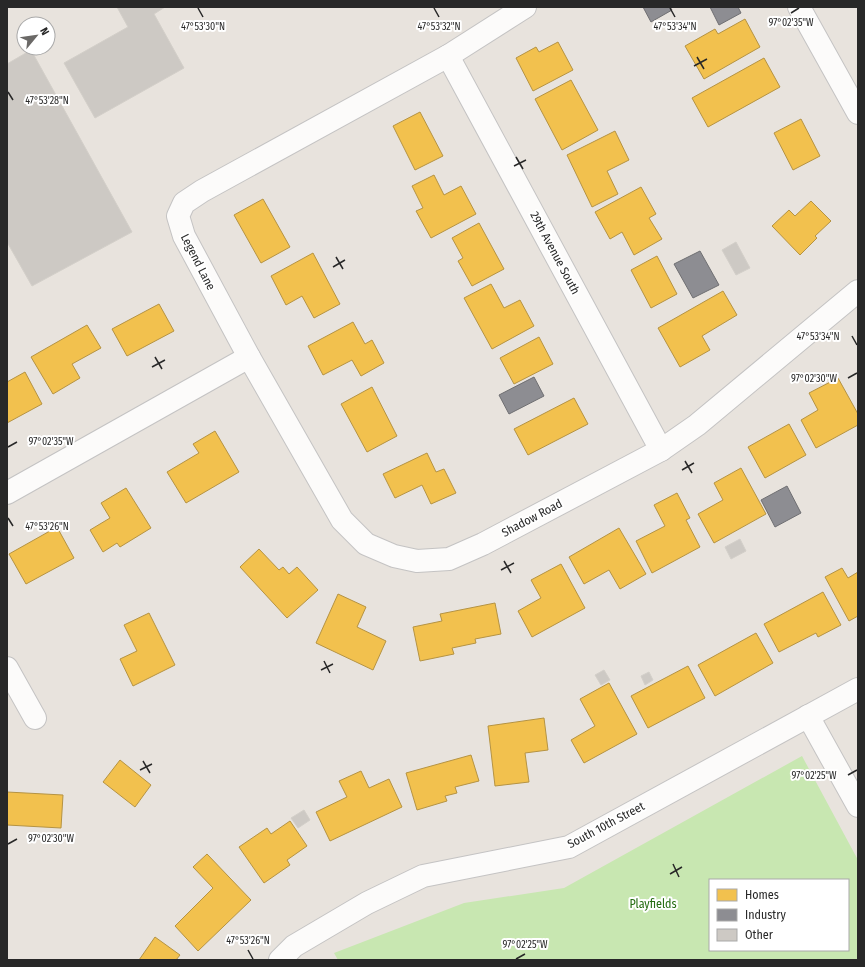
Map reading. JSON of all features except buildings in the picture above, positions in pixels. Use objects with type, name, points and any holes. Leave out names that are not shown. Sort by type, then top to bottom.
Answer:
[{"type":"street","name":"Legend Lane","points":[[249,357],[184,236],[178,216],[184,203],[202,191],[448,56],[525,7]]},
{"type":"street","points":[[799,7],[858,114]]},
{"type":"street","name":"29th Avenue South","points":[[448,56],[661,450]]},
{"type":"street","name":"Shadow Road","points":[[249,357],[342,520],[366,544],[394,556],[417,561],[448,559],[482,544],[661,450],[697,425],[858,292]]},
{"type":"street","points":[[7,493],[249,357]]},
{"type":"street","points":[[7,668],[35,718]]},
{"type":"street","name":"South 10th Street","points":[[280,960],[294,946],[327,926],[367,903],[423,876],[569,847],[858,689]]},
{"type":"street","points":[[808,716],[858,806]]},
{"type":"green space","name":"Playfields","points":[[802,756],[858,860],[858,960],[338,960],[334,953],[464,903],[564,888]]}]
